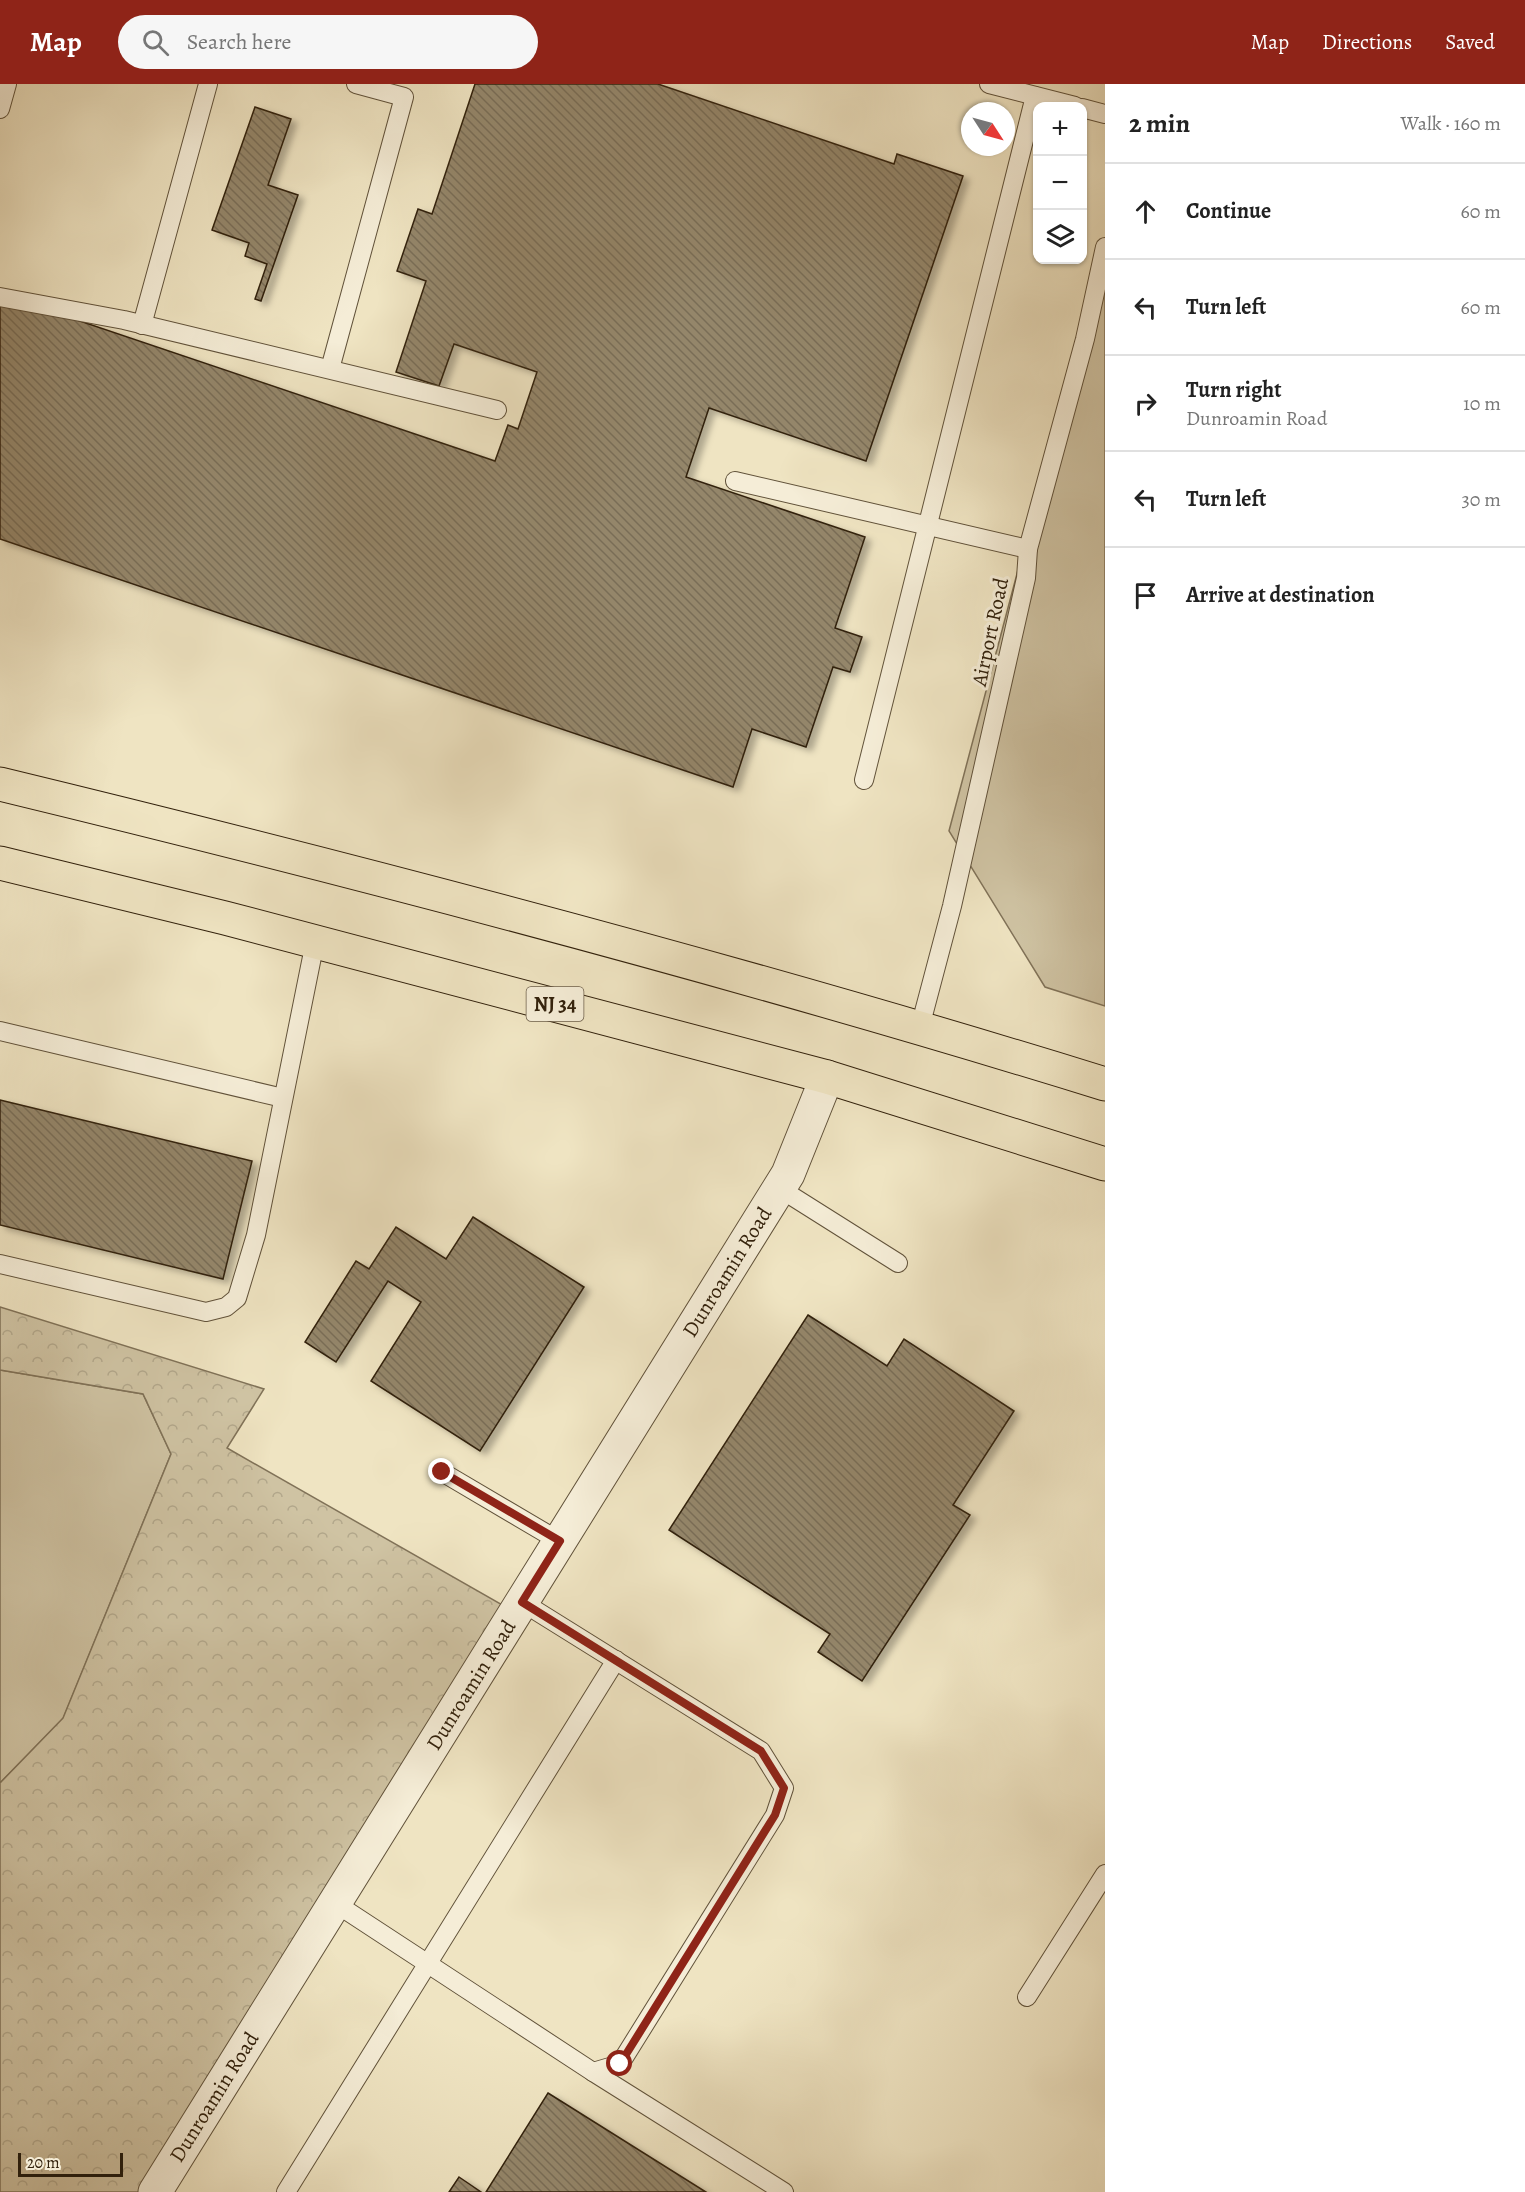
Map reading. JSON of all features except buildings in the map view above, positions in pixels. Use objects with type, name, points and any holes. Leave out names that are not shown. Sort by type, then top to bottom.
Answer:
[{"type":"highway","points":[[0,784],[410,886],[920,1027],[1105,1084]]},
{"type":"highway","name":"NJ 34","points":[[0,863],[315,942],[827,1077],[1105,1164]]},
{"type":"street","name":"Dunroamin Road","points":[[155,2192],[788,1174],[827,1077]]},
{"type":"lane","points":[[0,109],[7,84]]},
{"type":"lane","points":[[142,325],[208,84]]},
{"type":"lane","points":[[330,369],[406,90],[356,84]]},
{"type":"lane","points":[[989,84],[1059,102]]},
{"type":"lane","points":[[864,780],[1035,96]]},
{"type":"lane","points":[[1087,109],[1105,114]]},
{"type":"lane","name":"Airport Road","points":[[920,1027],[955,894],[1026,578],[1028,549],[1085,339],[1105,247]]},
{"type":"lane","points":[[0,297],[142,325],[496,410]]},
{"type":"lane","points":[[735,481],[1028,549]]},
{"type":"lane","points":[[0,1264],[206,1312],[226,1307],[237,1298],[256,1235],[315,942]]},
{"type":"lane","points":[[0,1030],[283,1098]]},
{"type":"lane","points":[[779,1188],[898,1263]]},
{"type":"lane","points":[[442,1472],[560,1541]]},
{"type":"lane","points":[[522,1602],[761,1751],[784,1788],[775,1815],[620,2064],[593,2072]]},
{"type":"lane","points":[[286,2192],[616,1660]]},
{"type":"lane","points":[[1027,1997],[1105,1874]]},
{"type":"lane","points":[[335,1904],[593,2072],[784,2192]]},
{"type":"green space","points":[[1105,241],[1105,1006],[1045,987],[949,831]]},
{"type":"green space","points":[[0,1307],[264,1389],[227,1448],[518,1614],[161,2192],[0,2192],[0,1783],[63,1718],[171,1454],[143,1394],[0,1370]]},
{"type":"green space","points":[[0,1370],[143,1394],[171,1454],[63,1719],[0,1783]]},
{"type":"route","points":[[442,1472],[560,1541],[522,1602],[761,1751],[784,1788],[775,1815],[620,2064]]}]
